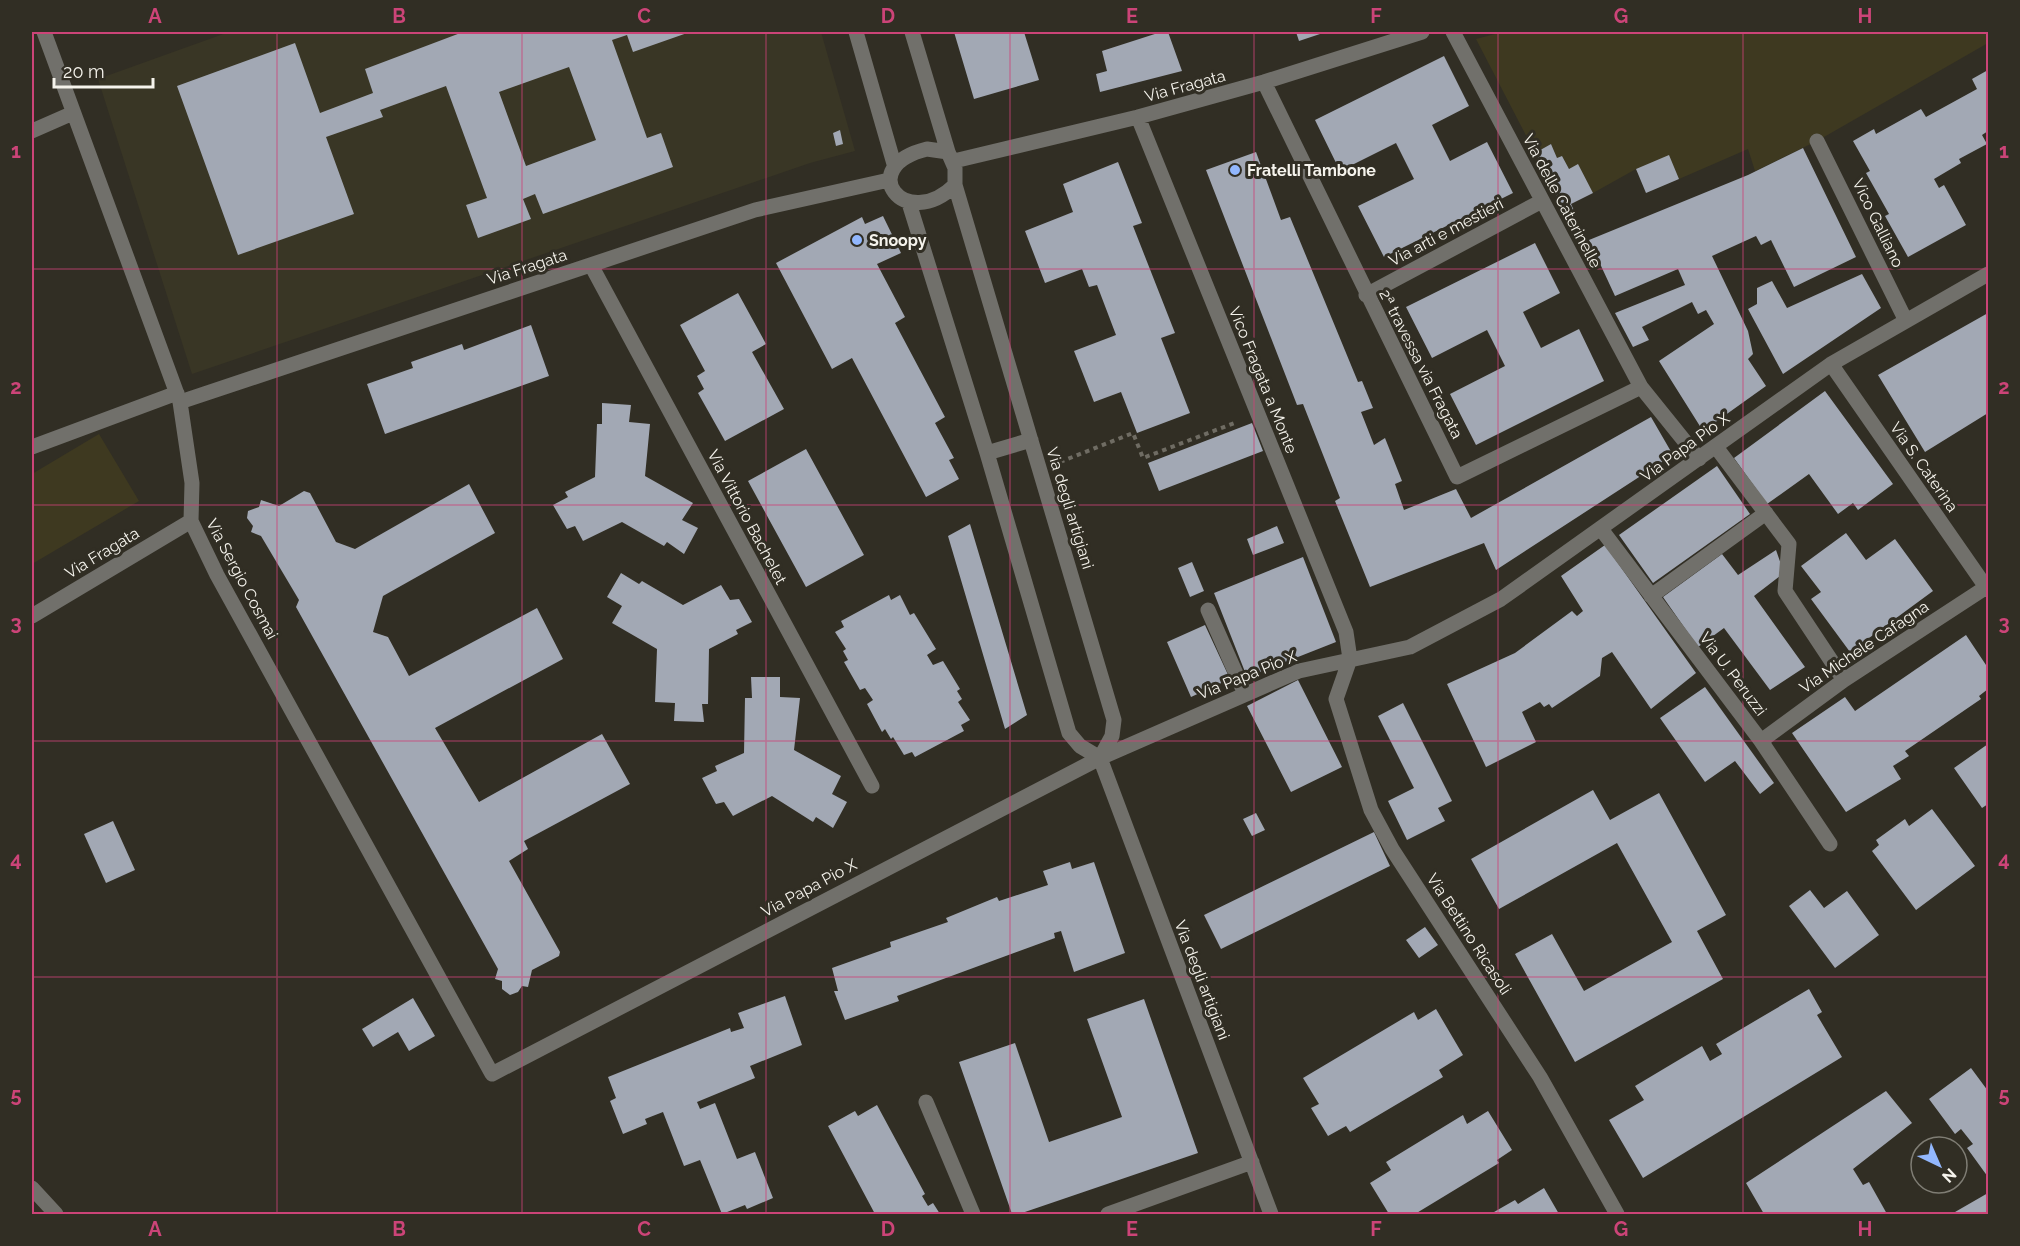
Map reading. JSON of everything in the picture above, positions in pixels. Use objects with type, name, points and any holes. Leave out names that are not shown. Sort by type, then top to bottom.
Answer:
[{"type":"street","name":"Via Sergio Cosmai","points":[[44,32],[178,397],[192,483],[191,521],[223,586],[492,1074]]},
{"type":"street","points":[[856,32],[894,164],[889,180],[893,190],[909,203],[987,453],[1069,733],[1080,746],[1100,758]]},
{"type":"street","points":[[909,203],[921,204],[932,201],[955,185],[957,176],[912,32]]},
{"type":"street","name":"Via Fragata","points":[[951,157],[1138,117],[1264,82],[1393,36],[1422,32]]},
{"type":"street","name":"Via delle Caterinelle","points":[[1453,32],[1641,387],[1699,459]]},
{"type":"street","name":"2ª travessa via Fragata","points":[[1264,82],[1366,295],[1457,477],[1641,387]]},
{"type":"street","points":[[32,131],[73,113]]},
{"type":"street","name":"Vico Fragata a Monte","points":[[1138,117],[1346,632],[1350,659]]},
{"type":"street","name":"Vico Galliano","points":[[1817,141],[1906,321]]},
{"type":"street","points":[[894,164],[914,152],[927,149],[951,157]]},
{"type":"street","name":"Via Fragata","points":[[32,447],[178,397],[755,210],[889,180]]},
{"type":"street","name":"Via degli artigiani","points":[[955,185],[1114,720],[1112,736],[1100,758],[1271,1215]]},
{"type":"street","name":"Via arti e mestieri","points":[[1366,295],[1542,201]]},
{"type":"street","name":"Via Vittorio Bachelet","points":[[591,265],[872,786]]},
{"type":"street","name":"Via Papa Pio X","points":[[492,1074],[1100,758],[1299,671],[1410,647],[1501,599],[1601,530],[1831,364],[1989,274]]},
{"type":"street","name":"Via S. Caterina","points":[[1831,364],[1988,588]]},
{"type":"street","name":"Via degli artigiani","points":[[987,453],[1031,440]]},
{"type":"street","points":[[1716,447],[1789,544],[1785,591],[1844,680]]},
{"type":"street","points":[[1651,596],[1766,513]]},
{"type":"street","name":"Via Fragata","points":[[32,616],[191,521]]},
{"type":"street","name":"Via U. Peruzzi","points":[[1601,530],[1761,741],[1830,844]]},
{"type":"street","name":"Via Michele Cafagna","points":[[1761,741],[1844,680],[1988,588]]},
{"type":"street","points":[[1209,610],[1245,694]]},
{"type":"street","name":"Via Bettino Ricasoli","points":[[1350,659],[1336,699],[1371,810],[1392,849],[1540,1077],[1617,1215]]},
{"type":"street","points":[[926,1102],[973,1215]]},
{"type":"street","points":[[1108,1215],[1251,1162]]},
{"type":"street","points":[[32,1188],[56,1215]]},
{"type":"path","points":[[1040,470],[1133,433],[1143,458],[1258,414]]},
{"type":"shaded area","points":[[229,32],[821,32],[855,151],[810,163],[192,374],[98,79]]},
{"type":"shaded area","points":[[1503,32],[1988,32],[1988,43],[1817,141],[1755,171],[1748,149],[1679,179],[1669,156],[1636,169],[1593,193],[1578,165],[1569,169],[1562,156],[1557,158],[1551,144],[1535,153],[1476,39]]},
{"type":"shaded area","points":[[99,434],[139,501],[32,564],[32,474]]},
{"type":"building","points":[[463,32],[690,32],[633,52],[627,35],[612,40],[647,138],[661,133],[673,167],[543,214],[535,194],[523,199],[531,219],[478,238],[466,205],[487,198],[446,86],[380,110],[383,117],[326,137],[354,214],[238,255],[177,86],[295,43],[320,113],[373,93],[365,69]],"holes":[[[569,67],[596,140],[526,166],[499,92]]]},
{"type":"building","points":[[954,32],[1024,32],[1039,80],[974,99]]},
{"type":"building","points":[[1161,32],[1168,32],[1182,71],[1100,92],[1096,74],[1107,71],[1102,51]]},
{"type":"building","points":[[1296,32],[1326,32],[1299,41]]},
{"type":"building","points":[[1444,56],[1469,106],[1432,125],[1450,161],[1487,142],[1513,193],[1384,257],[1358,206],[1414,179],[1396,143],[1340,171],[1315,120]]},
{"type":"building","points":[[1988,70],[1988,131],[1982,135],[1987,144],[1959,159],[1961,163],[1934,179],[1939,188],[1944,185],[1966,225],[1908,257],[1885,216],[1889,214],[1866,173],[1870,171],[1853,141],[1874,129],[1876,134],[1921,109],[1926,117],[1977,89],[1972,79]]},
{"type":"building","points":[[840,130],[843,144],[836,146],[833,133]]},
{"type":"building","points":[[1551,144],[1557,158],[1562,156],[1569,169],[1578,164],[1593,193],[1571,204],[1576,215],[1568,219],[1535,153]]},
{"type":"building","points":[[1803,148],[1856,257],[1794,287],[1771,240],[1761,245],[1756,236],[1712,256],[1748,331],[1753,354],[1748,359],[1766,386],[1703,431],[1659,361],[1714,324],[1706,310],[1698,314],[1692,302],[1642,327],[1649,340],[1633,347],[1615,313],[1685,285],[1678,269],[1615,296],[1589,240],[1748,175]]},
{"type":"building","points":[[1256,152],[1281,220],[1290,217],[1358,382],[1362,381],[1373,408],[1361,412],[1374,445],[1385,438],[1402,481],[1395,484],[1404,510],[1456,489],[1471,518],[1651,417],[1673,455],[1496,570],[1484,543],[1370,587],[1335,501],[1340,498],[1303,404],[1297,405],[1206,170]]},
{"type":"building","points":[[1669,155],[1679,179],[1646,193],[1636,169]]},
{"type":"building","points":[[1118,162],[1142,223],[1133,226],[1175,333],[1161,338],[1190,413],[1137,433],[1121,392],[1094,402],[1074,351],[1116,335],[1097,285],[1089,287],[1082,269],[1045,283],[1025,231],[1073,212],[1063,184]]},
{"type":"building","points":[[883,216],[901,253],[877,264],[905,317],[895,323],[945,417],[935,423],[954,458],[949,460],[959,479],[926,497],[852,358],[832,369],[776,263],[862,217],[865,224]]},
{"type":"building","points":[[1535,243],[1560,293],[1523,312],[1541,348],[1579,329],[1604,381],[1476,445],[1450,394],[1505,366],[1487,330],[1432,358],[1406,307]]},
{"type":"building","points":[[1862,274],[1881,308],[1783,374],[1748,309],[1757,304],[1757,288],[1772,281],[1787,308]]},
{"type":"building","points":[[738,293],[766,344],[752,352],[784,409],[725,441],[698,393],[704,389],[697,376],[705,371],[680,325]]},
{"type":"building","points":[[1988,313],[1988,413],[1925,452],[1878,375]]},
{"type":"building","points":[[531,325],[549,376],[385,434],[367,384],[413,368],[411,362],[462,344],[464,350]]},
{"type":"building","points":[[1825,391],[1893,484],[1858,510],[1853,503],[1838,514],[1809,474],[1767,504],[1734,458]]},
{"type":"building","points":[[602,403],[631,405],[629,422],[650,424],[645,476],[693,503],[682,520],[698,528],[684,554],[667,542],[664,546],[622,522],[583,541],[575,526],[567,529],[553,505],[568,497],[565,492],[595,477],[597,424],[602,424]]},
{"type":"building","points":[[1252,423],[1263,451],[1159,491],[1148,463]]},
{"type":"building","points":[[806,449],[864,555],[806,587],[748,481]]},
{"type":"building","points":[[1717,466],[1750,514],[1653,583],[1619,535]]},
{"type":"building","points":[[469,484],[495,533],[383,596],[373,632],[388,637],[409,676],[537,608],[563,659],[435,728],[479,802],[602,734],[630,784],[524,841],[528,849],[509,861],[560,952],[559,956],[532,970],[528,987],[522,986],[518,992],[510,995],[502,989],[502,981],[495,979],[498,969],[296,607],[299,600],[261,536],[251,532],[253,526],[247,518],[248,511],[259,507],[261,500],[279,506],[304,491],[310,493],[336,542],[355,549]]},
{"type":"building","points":[[970,524],[1027,715],[1005,729],[948,536]]},
{"type":"building","points":[[1277,526],[1284,543],[1253,555],[1247,539]]},
{"type":"building","points":[[1846,533],[1866,560],[1895,539],[1933,591],[1850,652],[1811,599],[1821,592],[1801,566]]},
{"type":"building","points":[[1605,545],[1696,673],[1651,709],[1612,652],[1602,658],[1600,676],[1552,708],[1549,704],[1544,707],[1540,702],[1522,712],[1536,742],[1486,767],[1447,684],[1515,653],[1572,611],[1577,616],[1583,611],[1561,576]]},
{"type":"building","points":[[1776,550],[1784,573],[1754,596],[1805,667],[1770,690],[1724,628],[1698,647],[1663,597],[1722,554],[1738,575]]},
{"type":"building","points":[[1303,557],[1336,642],[1247,677],[1214,593]]},
{"type":"building","points":[[1192,562],[1204,591],[1190,597],[1178,568]]},
{"type":"building","points":[[621,573],[639,584],[642,581],[683,605],[721,585],[730,600],[739,599],[752,622],[736,630],[738,634],[709,649],[708,704],[702,704],[704,722],[674,721],[675,703],[655,702],[657,649],[612,623],[622,606],[607,597]]},
{"type":"building","points":[[889,595],[891,600],[900,595],[910,615],[914,613],[936,649],[927,655],[933,665],[943,661],[960,689],[957,691],[962,699],[958,702],[970,720],[961,725],[964,731],[915,757],[912,752],[904,755],[893,737],[891,739],[885,729],[882,732],[867,704],[873,700],[865,688],[860,690],[844,662],[848,660],[843,651],[846,649],[835,632],[844,627],[841,621]]},
{"type":"building","points":[[1205,625],[1230,679],[1191,697],[1167,642]]},
{"type":"building","points":[[1966,635],[1988,668],[1988,689],[1979,696],[1981,699],[1905,751],[1909,756],[1893,766],[1901,779],[1846,812],[1792,733],[1845,697],[1855,711]]},
{"type":"building","points":[[751,677],[780,677],[780,697],[800,698],[794,750],[841,776],[832,794],[847,802],[833,828],[816,817],[813,822],[772,796],[733,816],[724,802],[716,804],[702,778],[717,771],[715,766],[744,753],[745,698],[752,698]]},
{"type":"building","points":[[1298,680],[1342,767],[1291,792],[1247,706]]},
{"type":"building","points":[[1705,687],[1774,783],[1760,794],[1735,761],[1705,782],[1660,718]]},
{"type":"building","points":[[1403,703],[1452,801],[1438,808],[1445,821],[1407,840],[1388,801],[1414,788],[1378,716]]},
{"type":"building","points":[[1988,744],[1988,804],[1982,808],[1954,768]]},
{"type":"building","points":[[1593,790],[1610,820],[1659,793],[1726,915],[1697,931],[1723,979],[1575,1062],[1515,954],[1552,934],[1584,991],[1672,942],[1617,843],[1499,909],[1471,859]]},
{"type":"building","points":[[1932,809],[1975,866],[1916,910],[1872,851],[1879,845],[1876,840],[1905,819],[1909,826]]},
{"type":"building","points":[[1256,813],[1265,830],[1252,836],[1243,819]]},
{"type":"building","points":[[113,821],[135,870],[106,883],[84,834]]},
{"type":"building","points":[[1374,832],[1390,866],[1221,949],[1204,915]]},
{"type":"building","points":[[1070,862],[1072,869],[1094,862],[1125,953],[1074,972],[1061,931],[1054,933],[1055,938],[897,996],[899,1001],[845,1020],[834,991],[838,991],[832,968],[891,947],[890,942],[948,922],[946,918],[997,897],[999,901],[1048,885],[1043,871]]},
{"type":"building","points":[[1810,890],[1824,908],[1847,891],[1879,935],[1835,968],[1789,906]]},
{"type":"building","points":[[1425,927],[1438,945],[1419,958],[1406,940]]},
{"type":"building","points":[[1809,989],[1822,1012],[1817,1015],[1842,1057],[1643,1178],[1609,1120],[1644,1100],[1635,1086],[1702,1046],[1710,1061],[1722,1054],[1716,1044]]},
{"type":"building","points":[[785,996],[802,1045],[750,1066],[755,1078],[697,1102],[700,1109],[715,1103],[737,1159],[755,1152],[773,1198],[747,1209],[745,1205],[722,1214],[700,1160],[684,1166],[663,1112],[645,1119],[647,1124],[623,1134],[610,1101],[616,1098],[608,1077],[730,1028],[731,1032],[744,1028],[738,1013]]},
{"type":"building","points":[[413,998],[435,1036],[409,1051],[398,1032],[373,1047],[362,1029]]},
{"type":"building","points":[[1144,999],[1198,1153],[1019,1214],[1012,1214],[959,1062],[1015,1043],[1049,1142],[1122,1117],[1087,1019]]},
{"type":"building","points":[[1436,1009],[1463,1055],[1439,1070],[1443,1077],[1350,1132],[1346,1126],[1328,1136],[1311,1108],[1319,1104],[1303,1078],[1414,1012],[1418,1020]]},
{"type":"building","points":[[1971,1068],[1988,1091],[1988,1177],[1969,1151],[1969,1147],[1973,1144],[1969,1135],[1966,1135],[1961,1129],[1955,1134],[1929,1099]]},
{"type":"building","points":[[1886,1091],[1912,1123],[1853,1169],[1863,1185],[1869,1182],[1887,1214],[1764,1214],[1746,1183]]},
{"type":"building","points":[[877,1105],[925,1194],[922,1196],[928,1206],[933,1203],[940,1214],[875,1214],[828,1126],[855,1111],[858,1116]]},
{"type":"building","points":[[1488,1111],[1512,1150],[1497,1160],[1499,1163],[1415,1214],[1412,1212],[1389,1214],[1370,1183],[1391,1170],[1386,1162],[1463,1115],[1467,1124]]},
{"type":"building","points":[[1544,1188],[1559,1214],[1496,1214],[1494,1212],[1515,1200],[1518,1204]]},
{"type":"building","points":[[1988,1193],[1988,1214],[1957,1214],[1955,1212]]},
{"type":"place","name":"Fratelli Tambone","points":[[1235,170]]},
{"type":"place","name":"Snoopy","points":[[857,240]]}]
